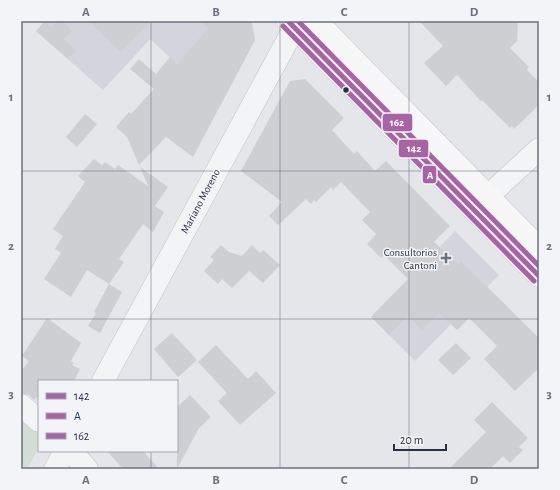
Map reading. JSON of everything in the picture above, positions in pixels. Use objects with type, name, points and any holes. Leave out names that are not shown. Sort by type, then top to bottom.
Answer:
[{"type":"main road","points":[[316,21],[480,203],[539,276]]},
{"type":"main road","points":[[294,23],[480,203],[539,248]]},
{"type":"street","name":"Mariano Moreno","points":[[104,380],[294,23]]},
{"type":"street","points":[[480,203],[539,149]]},
{"type":"street","points":[[21,405],[38,420]]},
{"type":"street","points":[[55,469],[64,452]]},
{"type":"street","points":[[72,452],[87,469]]},
{"type":"shaded area","points":[[46,21],[248,21],[252,24],[255,40],[219,108],[189,89],[187,73],[150,39],[103,90],[36,31]]},
{"type":"shaded area","points":[[455,231],[499,275],[415,361],[371,317]]},
{"type":"shaded area","points":[[21,413],[38,429],[38,450],[27,469],[21,464]]},
{"type":"building","points":[[45,21],[51,27],[57,21],[63,21],[72,31],[64,39],[75,51],[68,59],[36,31]]},
{"type":"building","points":[[89,21],[152,21],[121,52]]},
{"type":"building","points":[[200,21],[251,21],[255,40],[193,157],[166,137],[139,165],[127,137],[116,127],[129,112],[131,114],[154,89],[130,69],[139,59],[156,74],[170,57],[177,64],[208,29]]},
{"type":"building","points":[[419,21],[518,21],[517,41],[510,48],[529,67],[527,70],[539,82],[539,105],[514,129],[512,126],[510,128],[482,100],[481,101],[457,75],[446,86],[424,63],[443,46]]},
{"type":"building","points":[[305,79],[344,118],[332,130],[354,154],[357,151],[375,171],[386,161],[450,226],[434,242],[458,264],[461,261],[539,338],[539,368],[515,391],[484,359],[497,346],[469,318],[457,330],[439,313],[422,330],[408,316],[389,335],[371,317],[408,279],[384,255],[381,258],[367,244],[376,234],[362,220],[370,212],[341,182],[333,190],[331,187],[316,202],[314,200],[311,204],[306,199],[278,225],[269,216],[282,202],[241,171],[290,81]]},
{"type":"building","points":[[85,114],[97,124],[77,147],[66,137]]},
{"type":"building","points":[[94,159],[102,165],[105,162],[115,169],[118,165],[148,186],[140,167],[168,187],[155,206],[164,212],[153,232],[143,224],[119,259],[124,262],[109,284],[87,270],[71,297],[44,279],[61,253],[55,249],[63,236],[53,229],[85,182],[78,176]]},
{"type":"building","points":[[221,245],[229,252],[242,256],[252,245],[260,253],[263,250],[280,265],[263,283],[249,271],[232,288],[222,279],[218,284],[204,271],[214,260],[210,257]]},
{"type":"building","points":[[109,284],[122,292],[100,333],[88,326],[96,313],[94,312]]},
{"type":"building","points":[[47,318],[81,343],[71,361],[74,363],[72,365],[80,369],[74,380],[38,380],[38,396],[34,400],[29,395],[21,393],[21,371],[29,361],[22,356]]},
{"type":"building","points":[[172,333],[197,360],[178,377],[154,349]]},
{"type":"building","points":[[456,343],[471,358],[453,375],[438,360]]},
{"type":"building","points":[[216,345],[248,379],[256,371],[276,393],[240,425],[218,401],[227,393],[198,362]]},
{"type":"building","points":[[190,395],[211,417],[199,428],[177,469],[178,452],[178,406]]},
{"type":"building","points":[[492,402],[528,438],[519,447],[523,450],[510,463],[503,456],[490,469],[449,469],[486,432],[474,420]]},
{"type":"building","points":[[108,452],[144,452],[159,469],[123,469]]},
{"type":"transit line","name":"142","points":[[288,21],[539,276]]},
{"type":"transit line","name":"162","points":[[298,21],[539,266]]},
{"type":"transit line","name":"A","points":[[283,26],[534,281]]},
{"type":"place","name":"Consultorios Cantoni","points":[[446,258]]}]
